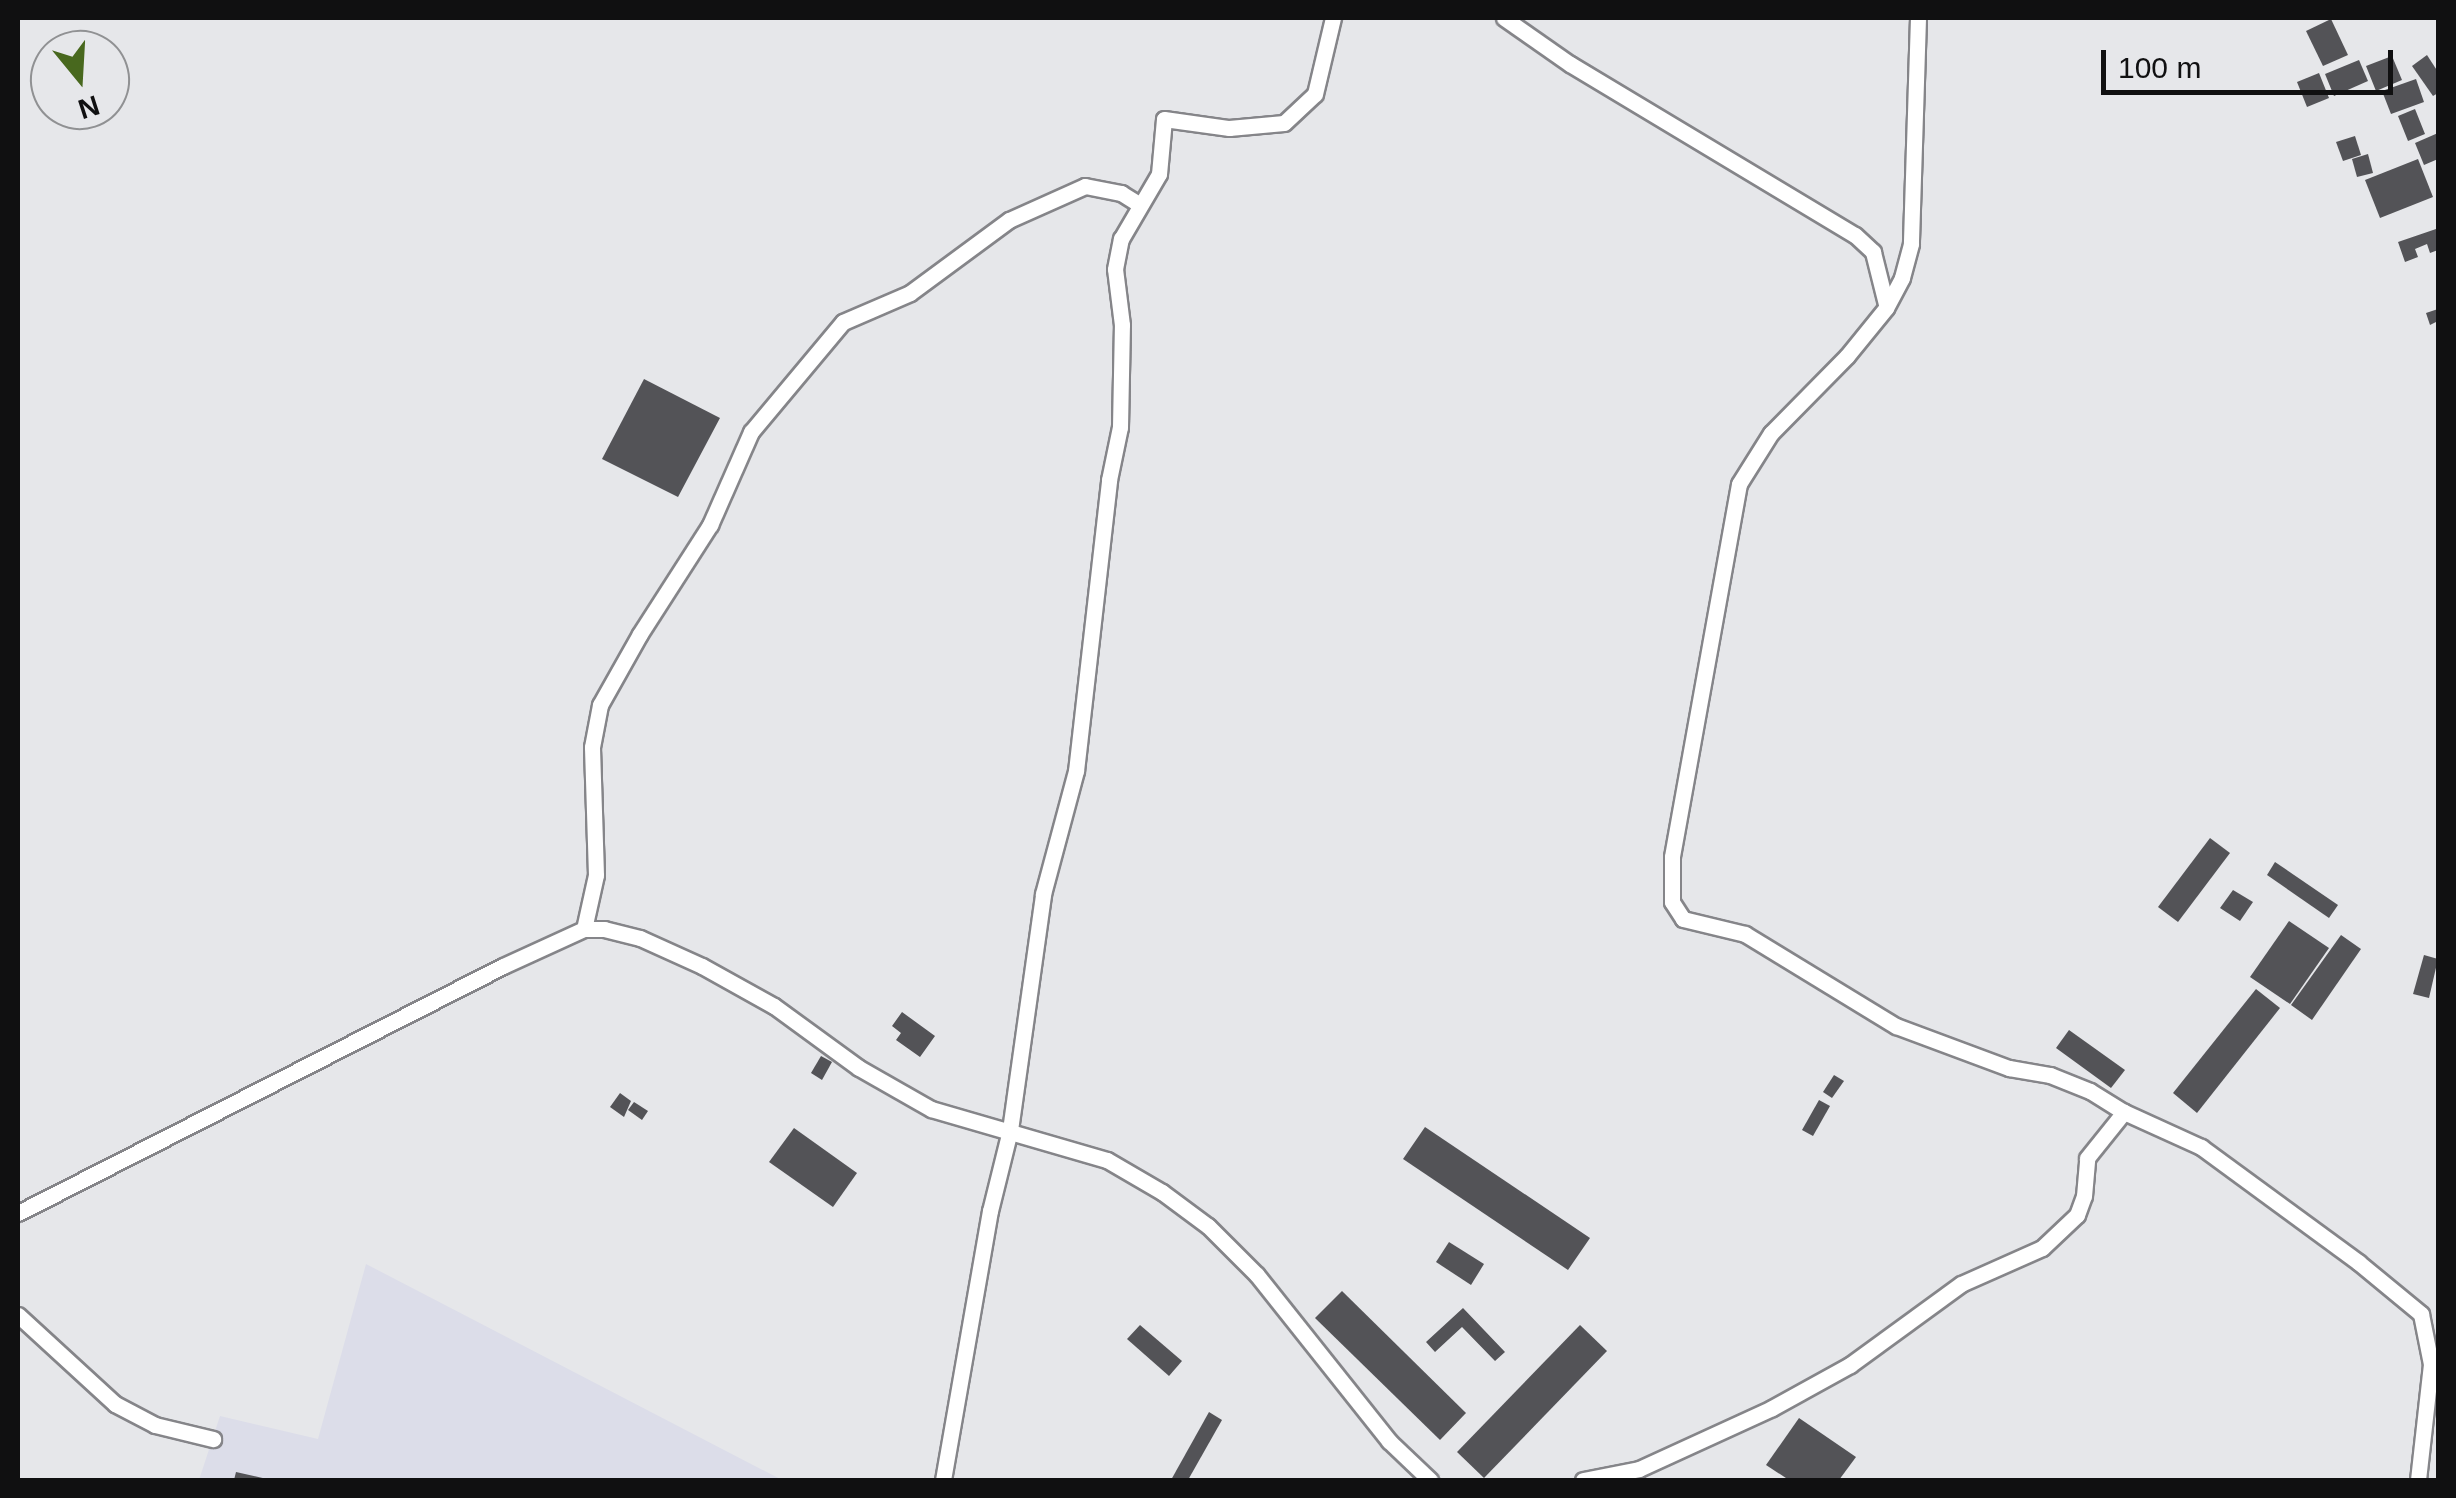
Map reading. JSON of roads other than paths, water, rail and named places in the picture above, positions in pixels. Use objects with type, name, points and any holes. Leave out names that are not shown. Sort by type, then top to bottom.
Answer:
[{"type":"street","points":[[943,1480],[990,1211],[1010,1130],[1043,894],[1076,771],[1084,717],[1109,480],[1120,427],[1122,325],[1115,269],[1122,239],[1159,174],[1164,120],[1266,128],[1300,112],[1316,94],[1332,18]]},
{"type":"street","points":[[1504,18],[1570,64],[1855,235],[1873,252],[1885,288],[1886,308]]},
{"type":"street","points":[[1918,18],[1911,244],[1902,278],[1886,308],[1847,356],[1771,433],[1739,484],[1672,857],[1672,902],[1683,918],[1745,934],[1896,1026],[2008,1068],[2050,1075],[2090,1090],[2124,1112],[2201,1146],[2421,1314],[2431,1364],[2418,1480]]},
{"type":"street","points":[[584,929],[596,876],[592,748],[600,705],[710,526],[750,432],[843,322],[910,293],[1009,220],[1085,186],[1121,194],[1140,205]]},
{"type":"street","points":[[18,1214],[584,929],[640,938],[702,966],[774,1006],[858,1068],[931,1108],[1108,1160],[1208,1226],[1258,1275],[1389,1441],[1430,1480]]},
{"type":"street","points":[[1583,1480],[1639,1469],[1772,1408],[1850,1364],[1961,1284],[2042,1248],[2077,1215],[2084,1196],[2087,1158],[2124,1112]]},
{"type":"street","points":[[18,1315],[115,1404],[155,1425],[213,1439]]}]
